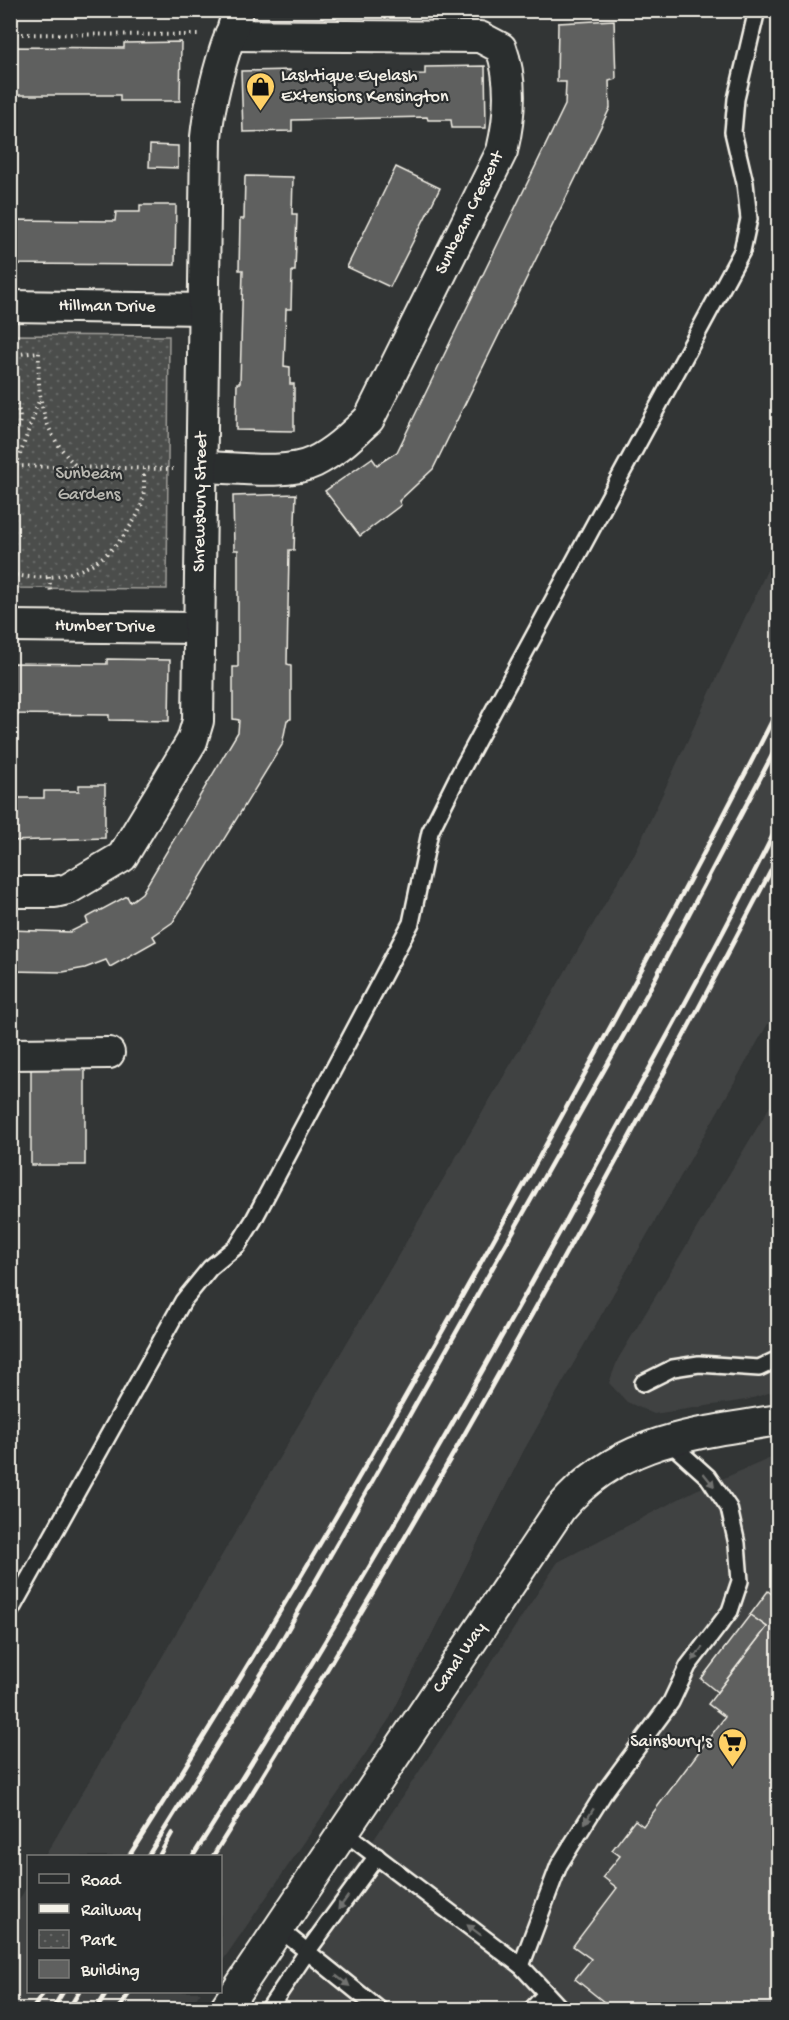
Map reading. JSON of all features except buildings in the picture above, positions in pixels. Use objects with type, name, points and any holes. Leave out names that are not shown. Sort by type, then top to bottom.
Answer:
[{"type":"street","name":"Shrewsbury Street","points":[[10,892],[55,892],[68,889],[123,857],[192,741],[198,721],[199,628],[190,468],[204,309],[206,137],[210,100],[226,27]]},
{"type":"street","name":"Sunbeam Crescent","points":[[190,468],[291,468],[312,463],[343,443],[369,419],[502,151],[509,110],[506,63],[501,48],[480,37],[226,27]]},
{"type":"street","name":"Hillman Drive","points":[[10,306],[204,309]]},
{"type":"street","name":"Humber Drive","points":[[10,626],[199,628]]},
{"type":"street","points":[[10,1053],[109,1053]]},
{"type":"street","name":"Canal Way","points":[[224,2010],[561,1508],[577,1490],[597,1473],[633,1452],[666,1440],[778,1420]]},
{"type":"lane","points":[[10,1612],[183,1301],[210,1268],[238,1245],[253,1221],[411,923],[430,832],[452,787],[742,251],[749,219],[745,183],[733,132],[736,99],[757,10]]},
{"type":"lane","points":[[643,1383],[673,1368],[699,1364],[759,1368],[778,1359]]},
{"type":"lane","points":[[521,1966],[559,1865],[606,1790],[671,1702],[688,1666],[730,1611],[740,1581],[737,1544],[729,1508],[708,1477],[666,1440]]},
{"type":"lane","points":[[343,1831],[521,1966],[562,2010]]},
{"type":"lane","points":[[268,2010],[306,1952],[377,1856]]},
{"type":"lane","points":[[278,1928],[380,2010]]},
{"type":"lane","points":[[531,2010],[546,1994]]},
{"type":"path","points":[[10,34],[226,27]]},
{"type":"path","points":[[10,354],[39,352],[40,397],[49,432],[59,449],[78,468]]},
{"type":"path","points":[[10,393],[19,406],[21,420],[16,434],[10,440]]},
{"type":"path","points":[[40,397],[26,439],[13,466],[190,468]]},
{"type":"path","points":[[16,434],[26,439]]},
{"type":"path","points":[[10,574],[33,579],[49,577],[75,571],[103,560],[116,546],[141,506],[144,469]]},
{"type":"path","points":[[49,577],[51,593]]},
{"type":"shaded area","points":[[778,547],[778,1006],[524,1450],[390,1718],[222,1962],[222,1855],[46,1855],[635,853]]},
{"type":"shaded area","points":[[778,1093],[778,1390],[746,1400],[654,1414],[627,1402],[609,1383],[618,1359]]},
{"type":"shaded area","points":[[778,1455],[778,2009],[262,2010],[283,1967],[375,1838],[558,1562],[696,1490]]},
{"type":"shaded area","points":[[27,1886],[27,1993],[200,1993],[188,2009],[11,2009],[11,1915]]},
{"type":"green space","name":"Sunbeam Gardens","points":[[11,335],[169,336],[167,589],[11,588]]},
{"type":"railway","points":[[130,1855],[294,1588],[452,1314],[668,921],[778,709]]},
{"type":"railway","points":[[149,1855],[275,1652],[343,1533],[647,994],[778,744]]},
{"type":"railway","points":[[194,1855],[338,1620],[477,1380],[674,1023],[778,825]]},
{"type":"railway","points":[[214,1855],[362,1611],[505,1362],[644,1111],[778,857]]},
{"type":"railway","points":[[160,1855],[172,1833]]},
{"type":"railway","points":[[32,2010],[43,1993]]},
{"type":"railway","points":[[52,2010],[62,1993]]},
{"type":"railway","points":[[68,2010],[78,1993]]},
{"type":"railway","points":[[96,2010],[106,1993]]},
{"type":"railway","points":[[118,2010],[129,1993]]},
{"type":"place","name":"Lashtique Eyelash Extensions Kensington","points":[[260,112]]},
{"type":"place","name":"Sainsbury's","points":[[733,1768]]}]
